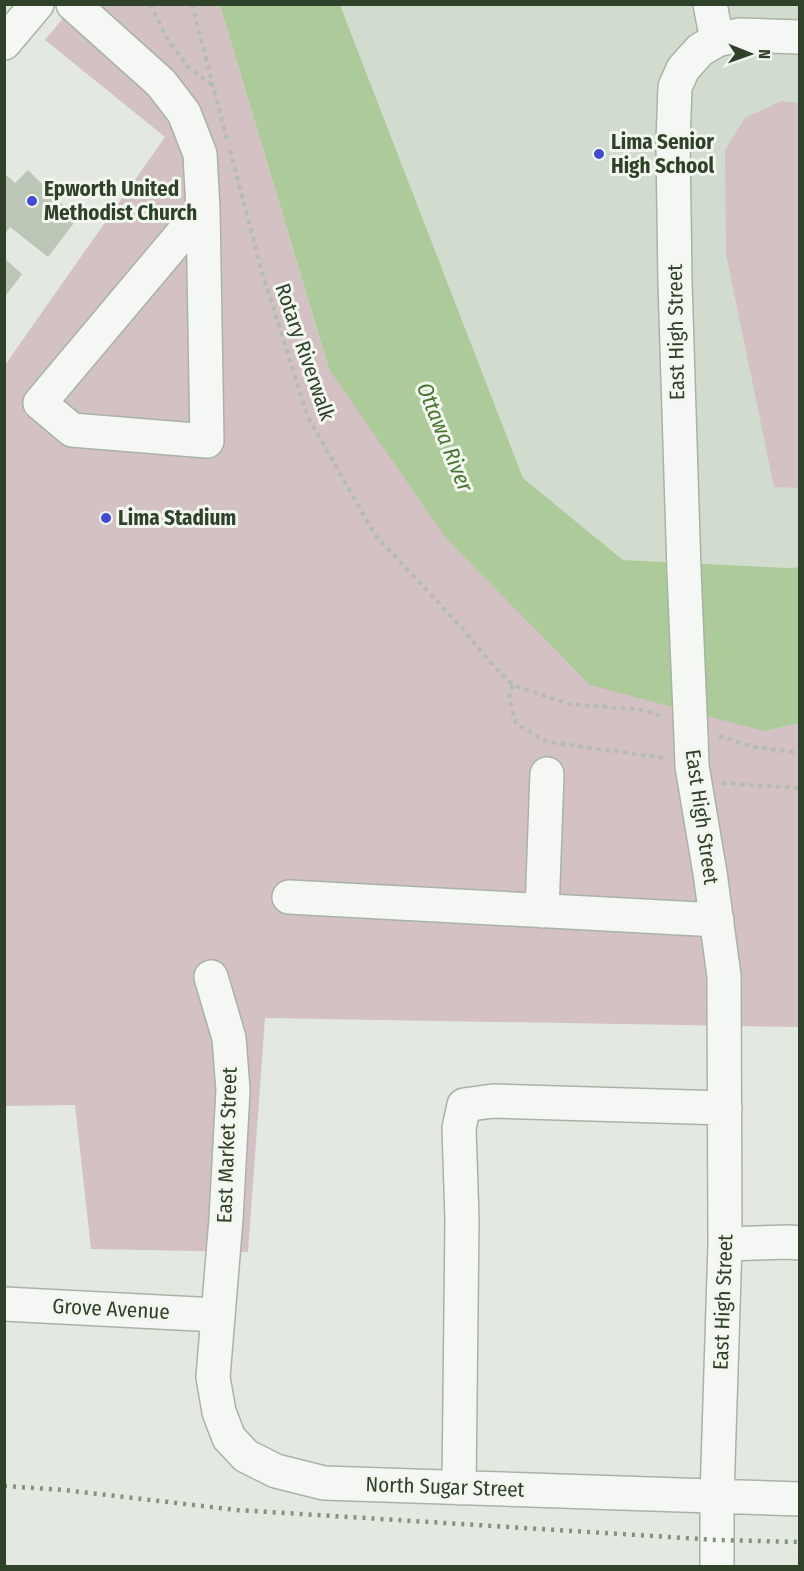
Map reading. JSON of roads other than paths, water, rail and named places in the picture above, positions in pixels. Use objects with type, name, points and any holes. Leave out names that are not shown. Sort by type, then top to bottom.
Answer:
[{"type":"street","points":[[4,43],[37,4]]},
{"type":"street","points":[[73,4],[161,83],[184,114],[200,154],[203,209],[207,441],[72,430],[40,403],[203,209]]},
{"type":"street","points":[[710,4],[717,40],[739,35],[800,37]]},
{"type":"street","name":"East High Street","points":[[717,40],[700,50],[683,69],[675,87],[673,142],[675,282],[691,751],[724,976],[725,1244],[717,1566]]},
{"type":"street","points":[[542,911],[547,774]]},
{"type":"street","points":[[290,897],[717,920]]},
{"type":"street","name":"East Market Street","points":[[211,977],[229,1038],[233,1090],[226,1219],[217,1315]]},
{"type":"street","points":[[459,1488],[462,1218],[459,1128],[464,1105],[493,1101],[725,1108]]},
{"type":"street","points":[[725,1244],[800,1243]]},
{"type":"street","name":"Grove Avenue","points":[[4,1304],[217,1315]]},
{"type":"street","name":"North Sugar Street","points":[[217,1315],[213,1377],[219,1412],[229,1438],[246,1456],[276,1471],[324,1483],[800,1499]]},
{"type":"water","name":"Ottawa River","points":[[220,5],[340,5],[523,478],[623,560],[799,567],[799,723],[764,731],[590,685],[446,538],[329,369]]},
{"type":"railway","points":[[4,1486],[64,1490],[237,1510],[717,1540],[800,1542]]},
{"type":"place","name":"Lima Senior High School","points":[[599,154]]},
{"type":"place","name":"Epworth United Methodist Church","points":[[32,201]]},
{"type":"place","name":"Lima Stadium","points":[[106,518]]}]
